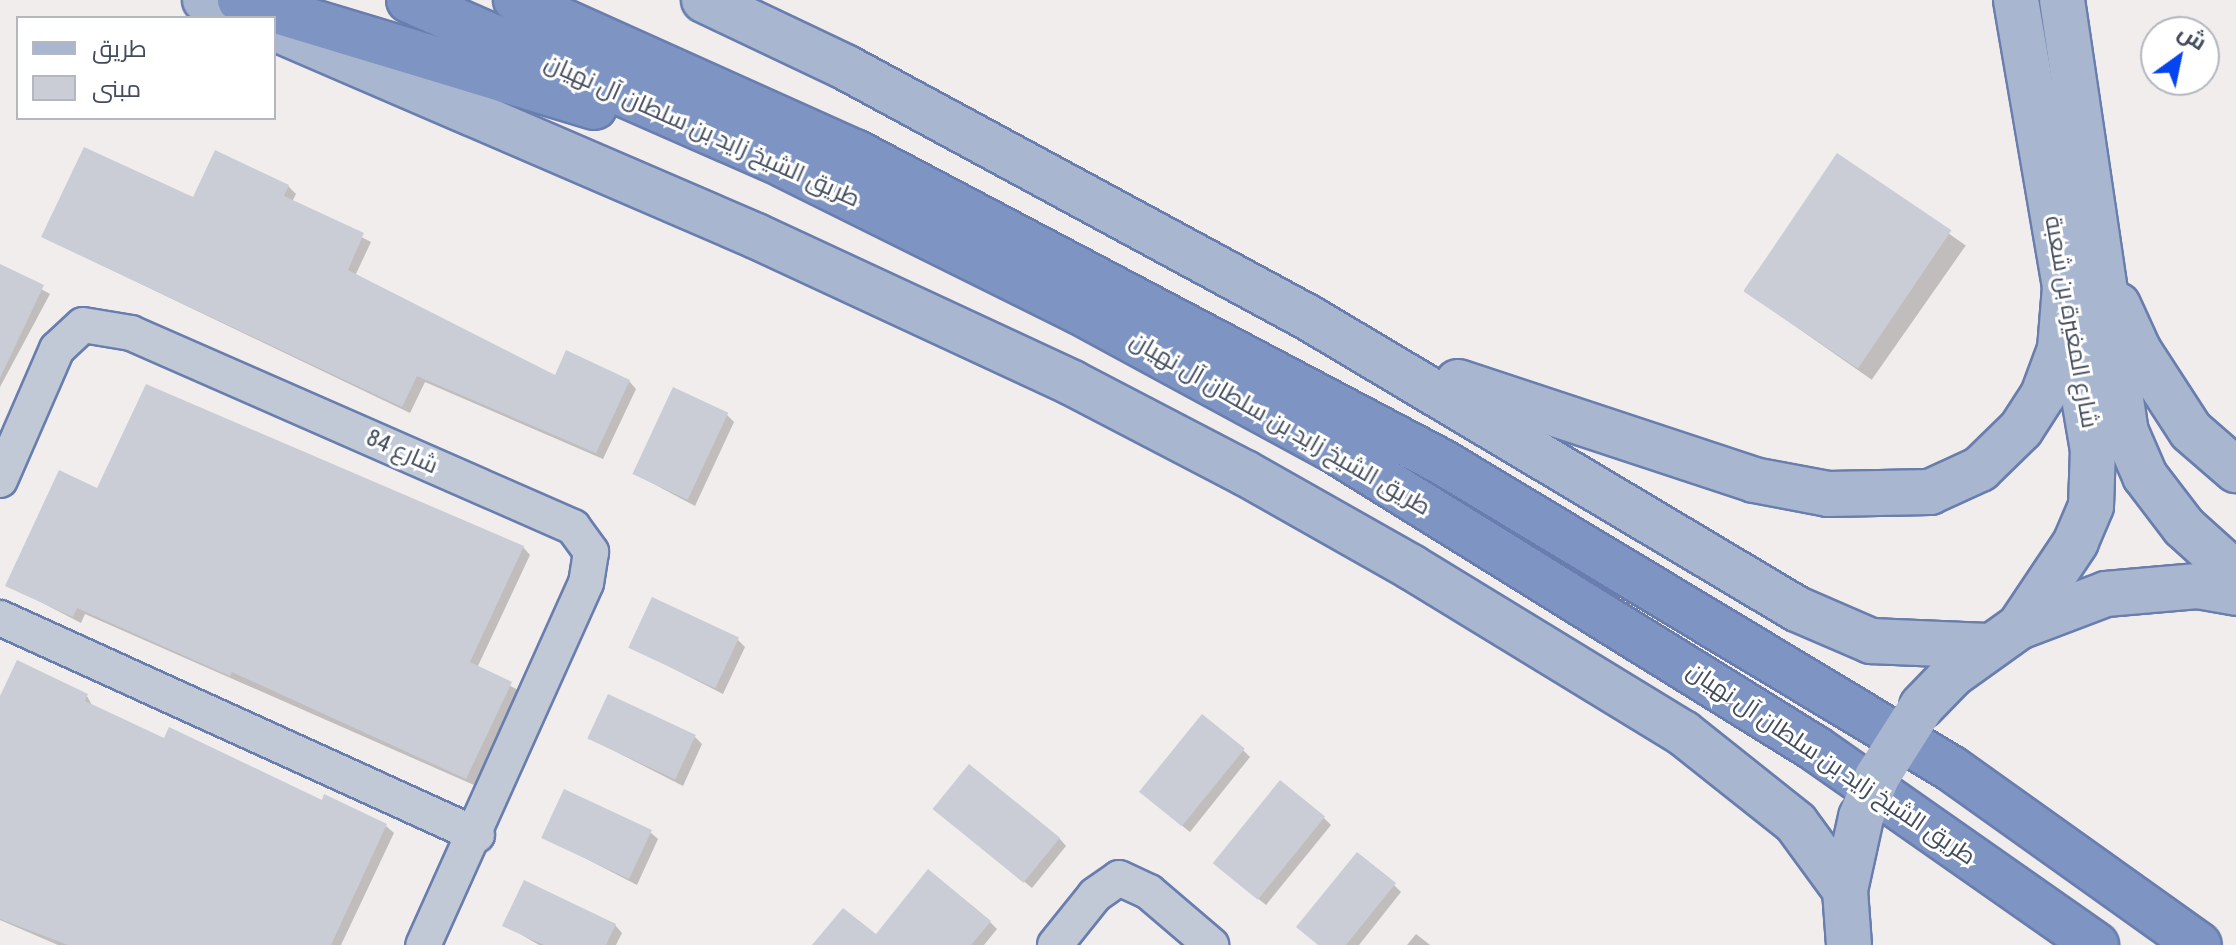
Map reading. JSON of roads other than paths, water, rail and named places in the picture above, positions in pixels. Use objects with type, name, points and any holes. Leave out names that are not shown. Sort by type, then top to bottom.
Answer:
[{"type":"highway","points":[[240,0],[784,165]]},
{"type":"highway","name":"طريق الشيخ زايد بن سلطان آل نهيان","points":[[409,0],[784,165],[1080,312],[1331,448],[1816,749],[2096,945]]},
{"type":"highway","name":"طريق الشيخ زايد بن سلطان آل نهيان","points":[[516,0],[855,152],[1442,462],[1952,769],[2199,945]]},
{"type":"highway","points":[[586,0],[855,152]]},
{"type":"main road","points":[[205,0],[244,16]]},
{"type":"main road","points":[[704,0],[845,67],[1309,318],[1797,609],[1871,641],[2003,637]]},
{"type":"main road","name":"شارع المغيرة بن شعبة","points":[[2016,0],[2081,273],[2126,432],[2145,476],[2184,527],[2236,574]]},
{"type":"main road","name":"شارع المغيرة بن شعبة","points":[[2003,637],[2057,576],[2091,506],[2093,449],[2062,0]]},
{"type":"main road","points":[[276,29],[756,236],[1072,383],[1245,473],[1411,567],[1683,733],[1796,823],[1845,890]]},
{"type":"main road","points":[[1309,318],[1496,397],[1754,480],[1828,494],[1930,492],[1980,469],[2021,429],[2043,395],[2060,349],[2081,273]]},
{"type":"main road","points":[[2081,273],[2139,351],[2191,431],[2236,470]]},
{"type":"main road","points":[[1849,945],[1845,890],[1861,817],[1877,777],[1922,706],[2003,637],[2106,594],[2198,586],[2236,593]]},
{"type":"street","name":"شارع 84","points":[[0,480],[57,349],[83,325],[131,333],[573,527],[591,552],[586,583],[477,835],[423,945]]},
{"type":"street","points":[[0,618],[477,835]]},
{"type":"street","points":[[1055,945],[1095,895],[1119,878],[1149,892],[1211,945]]}]
